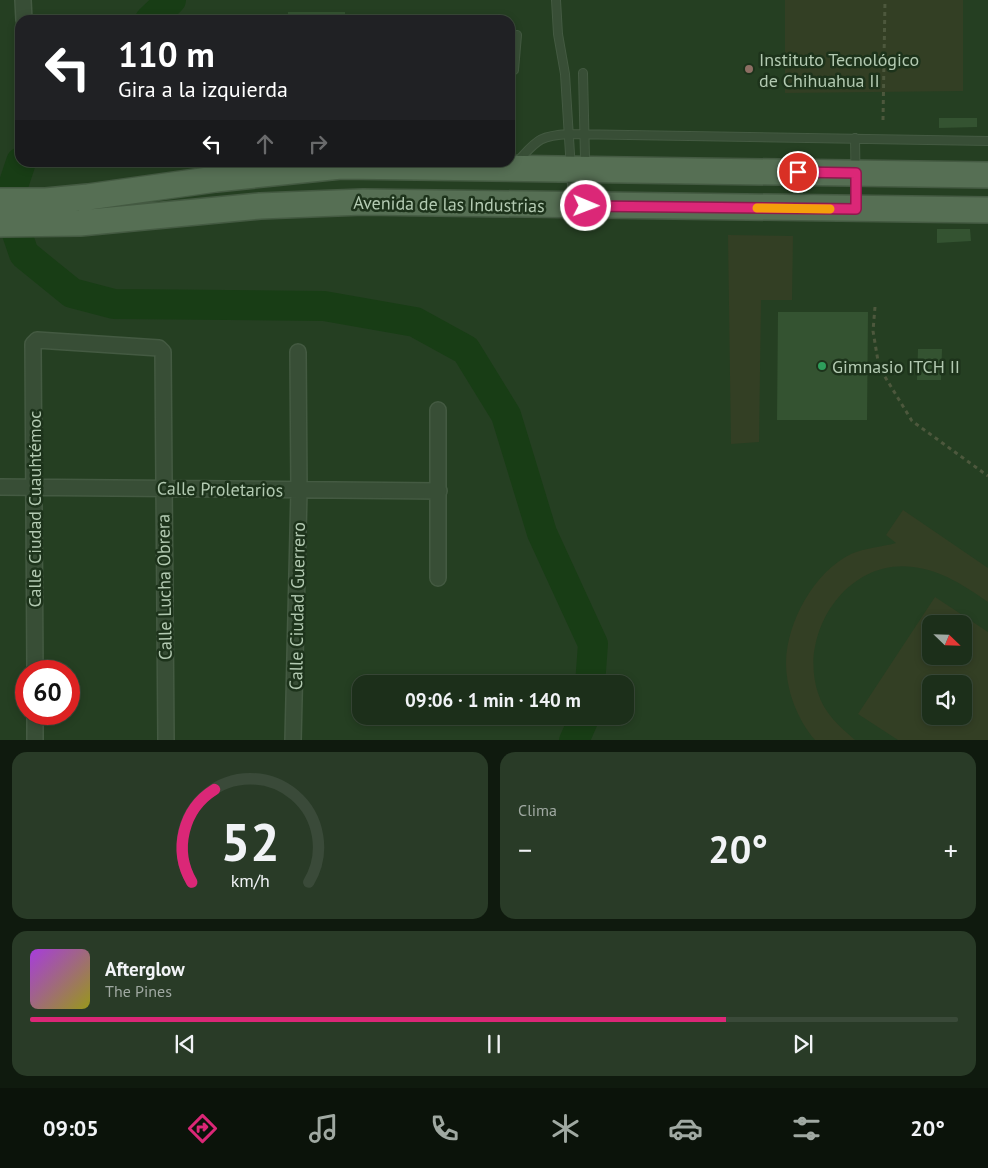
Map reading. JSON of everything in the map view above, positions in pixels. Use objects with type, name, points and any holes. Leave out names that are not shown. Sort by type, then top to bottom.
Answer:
[{"type":"main road","name":"Avenida de las Industrias","points":[[0,224],[133,192],[216,179],[322,168],[363,167]]},
{"type":"main road","name":"Avenida de las Industrias","points":[[478,167],[988,175]]},
{"type":"main road","name":"Avenida de las Industrias","points":[[0,200],[45,212],[113,221],[260,206],[325,203],[988,210]]},
{"type":"street","points":[[23,0],[24,15]]},
{"type":"street","name":"Calle Ciudad Cuauhtémoc","points":[[35,660],[32,348],[37,340],[156,348]]},
{"type":"street","name":"Calle Lucha Obrera","points":[[156,348],[163,352],[166,740]]},
{"type":"street","name":"Calle Ciudad Guerrero","points":[[293,740],[300,491],[298,352]]},
{"type":"street","points":[[438,410],[438,578]]},
{"type":"street","name":"Calle Proletarios","points":[[0,487],[439,491]]},
{"type":"street","points":[[35,725],[35,740]]},
{"type":"lane","points":[[556,0],[558,34],[566,74],[569,134],[578,170],[580,206]]},
{"type":"lane","points":[[515,58],[517,34]]},
{"type":"lane","points":[[580,206],[578,170],[584,134],[583,73]]},
{"type":"lane","points":[[515,165],[539,139],[548,135],[988,141]]},
{"type":"lane","points":[[855,138],[856,209]]},
{"type":"path","points":[[883,120],[885,0]]},
{"type":"path","points":[[875,307],[873,331],[878,367],[912,421],[988,476]]},
{"type":"green space","points":[[785,0],[963,0],[963,91],[785,93]]},
{"type":"green space","points":[[728,235],[793,236],[792,300],[761,300],[759,442],[731,444]]},
{"type":"green space","points":[[903,510],[988,568],[988,602],[943,575],[913,567],[889,567],[868,574],[849,587],[833,604],[822,624],[815,647],[814,670],[818,693],[824,707],[838,725],[855,740],[815,740],[798,713],[788,683],[786,662],[791,631],[797,615],[814,586],[838,562],[856,552],[896,543],[886,535]]},
{"type":"green space","points":[[935,597],[962,615],[923,615]]},
{"type":"green space","points":[[922,617],[922,665],[972,665],[972,621],[988,632],[988,740],[898,740],[858,714]]},
{"type":"building","points":[[288,12],[345,12],[345,15],[288,15]]},
{"type":"building","points":[[939,118],[977,118],[977,127],[939,128]]},
{"type":"building","points":[[937,229],[970,229],[971,241],[937,243]]},
{"type":"building","name":"Gimnasio ITCH II","points":[[778,312],[868,312],[867,420],[777,420]]},
{"type":"building","points":[[918,349],[942,349],[941,380],[917,380]]},
{"type":"waterway","points":[[155,15],[171,0]]},
{"type":"waterway","points":[[19,167],[7,204],[24,254],[72,293],[114,304],[324,306],[415,322],[466,350],[506,415],[542,533],[593,644],[591,675]]},
{"type":"waterway","points":[[574,740],[581,725]]},
{"type":"slow traffic","points":[[757,208],[830,209]]},
{"type":"place","name":"Instituto Tecnológico de Chihuahua II","points":[[749,69]]},
{"type":"place","name":"Gimnasio ITCH II","points":[[822,366]]},
{"type":"route","points":[[586,206],[856,209],[856,173],[798,172]]}]
